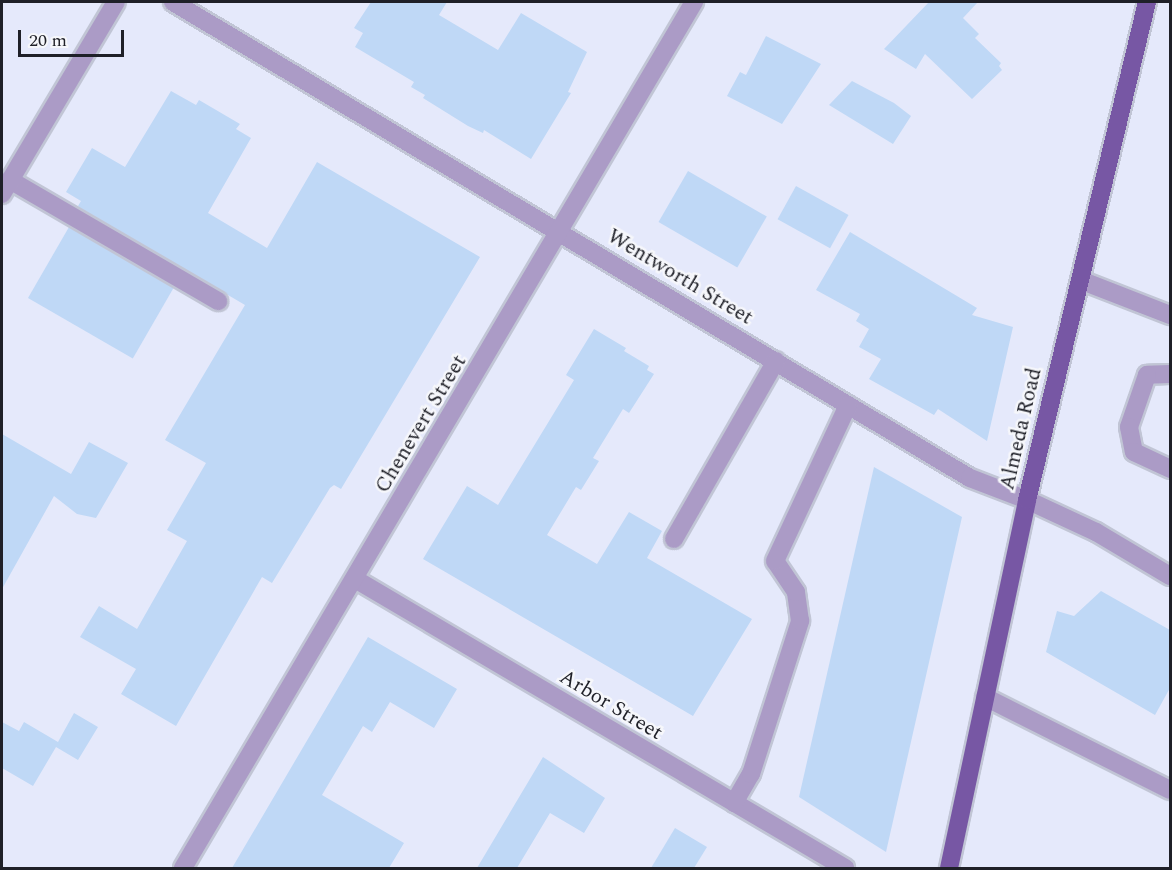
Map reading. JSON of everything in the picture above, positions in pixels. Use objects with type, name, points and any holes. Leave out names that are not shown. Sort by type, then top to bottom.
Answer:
[{"type":"main road","name":"Almeda Road","points":[[950,868],[1027,500],[1147,2]]},
{"type":"street","points":[[116,2],[6,187],[218,301]]},
{"type":"street","name":"Wentworth Street","points":[[173,2],[970,478],[1027,500],[1096,532],[1170,576]]},
{"type":"street","name":"Chenevert Street","points":[[183,868],[561,232],[694,2]]},
{"type":"street","points":[[1080,280],[1170,315]]},
{"type":"street","points":[[674,539],[776,361]]},
{"type":"street","points":[[1170,374],[1147,375],[1129,427],[1134,452],[1170,469]]},
{"type":"street","points":[[734,803],[751,774],[800,621],[796,592],[775,561],[848,405]]},
{"type":"street","name":"Arbor Street","points":[[355,579],[845,868]]},
{"type":"street","points":[[985,697],[1170,790]]},
{"type":"building","points":[[371,2],[447,2],[439,15],[498,50],[521,13],[587,52],[568,92],[571,93],[531,159],[484,130],[483,133],[468,126],[423,98],[425,95],[411,87],[414,82],[355,47],[363,33],[354,28]]},
{"type":"building","points":[[929,2],[978,2],[963,18],[979,34],[975,38],[1001,63],[999,66],[1002,70],[972,99],[925,54],[916,69],[884,49]]},
{"type":"building","points":[[766,36],[821,64],[782,124],[727,96],[740,72],[746,75]]},
{"type":"building","points":[[852,81],[894,103],[911,116],[893,144],[829,105]]},
{"type":"building","points":[[171,91],[196,105],[199,100],[240,124],[236,129],[251,138],[208,213],[267,248],[317,162],[480,257],[341,489],[334,485],[330,488],[272,583],[262,577],[176,726],[121,694],[136,669],[80,637],[99,606],[137,629],[187,541],[167,530],[206,463],[165,440],[245,305],[80,208],[78,206],[81,201],[66,192],[92,148],[125,167]]},
{"type":"building","points":[[688,171],[767,216],[737,268],[658,222]]},
{"type":"building","points":[[796,186],[848,215],[830,248],[778,219]]},
{"type":"building","points":[[69,227],[174,288],[133,359],[28,298]]},
{"type":"building","points":[[850,232],[977,308],[972,315],[1013,327],[987,441],[938,409],[934,415],[869,379],[881,359],[859,347],[869,329],[856,321],[860,314],[816,290]]},
{"type":"building","points":[[594,329],[626,348],[624,351],[649,366],[647,370],[654,374],[629,413],[623,409],[593,458],[599,461],[581,490],[576,487],[547,535],[597,564],[629,512],[662,531],[647,558],[752,619],[693,716],[423,559],[467,486],[498,505],[574,380],[566,375]]},
{"type":"building","points":[[2,434],[71,474],[89,442],[128,463],[96,518],[77,514],[54,496],[2,589]]},
{"type":"building","points":[[874,467],[962,517],[886,852],[799,797]]},
{"type":"building","points":[[1101,591],[1170,630],[1170,688],[1155,715],[1046,652],[1057,611],[1074,616]]},
{"type":"building","points":[[368,637],[457,689],[434,728],[390,702],[372,732],[363,726],[322,795],[404,843],[389,868],[232,868]]},
{"type":"building","points":[[74,713],[98,727],[78,760],[56,747],[33,786],[2,768],[2,722],[19,731],[24,722],[58,742]]},
{"type":"building","points":[[543,757],[605,798],[584,833],[550,813],[517,868],[477,868]]},
{"type":"building","points":[[675,828],[707,847],[694,868],[651,868]]}]
